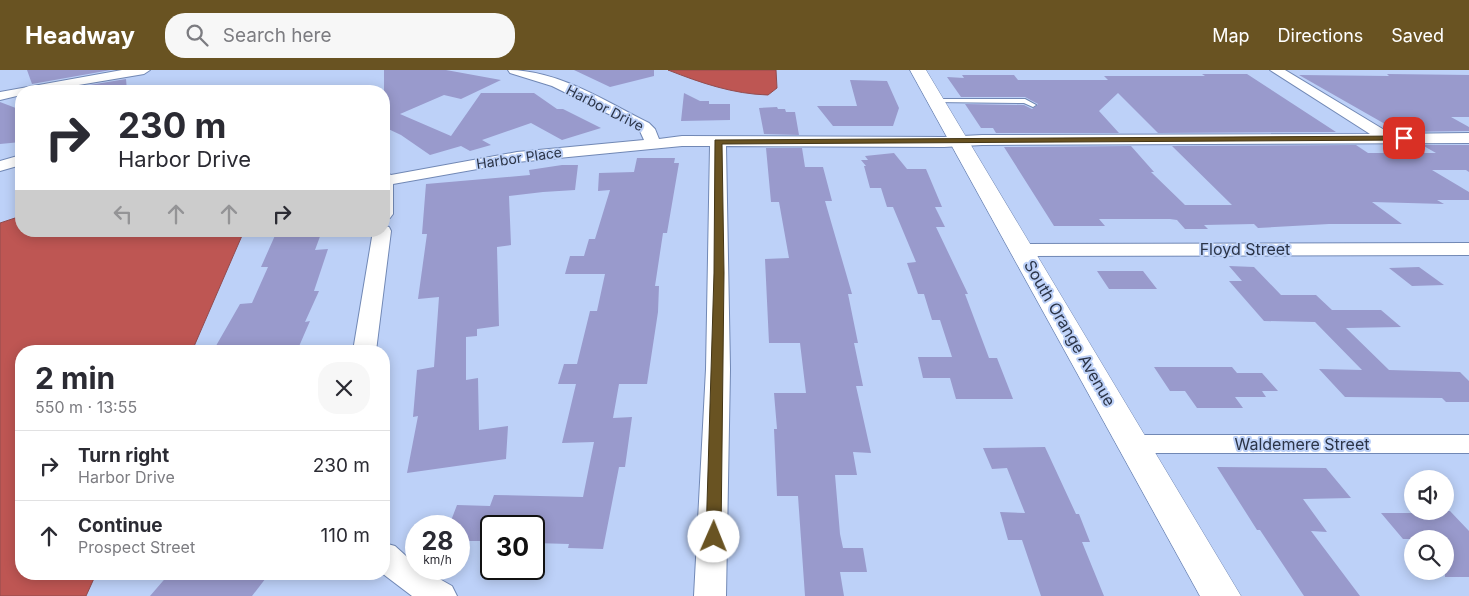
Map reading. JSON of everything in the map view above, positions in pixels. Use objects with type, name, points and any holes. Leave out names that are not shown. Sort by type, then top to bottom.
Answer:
[{"type":"street","points":[[56,85],[144,70]]},
{"type":"street","name":"Harbor Drive","points":[[514,70],[556,83],[644,126],[648,129],[653,143],[718,141],[1469,138]]},
{"type":"street","name":"South Orange Avenue","points":[[918,70],[1221,596]]},
{"type":"street","points":[[1276,70],[1387,138]]},
{"type":"street","points":[[0,96],[15,92]]},
{"type":"street","points":[[710,596],[714,537],[719,282],[718,141]]},
{"type":"street","name":"Harbor Place","points":[[390,177],[517,158],[653,143]]},
{"type":"street","points":[[0,166],[15,162]]},
{"type":"street","points":[[365,345],[381,237]]},
{"type":"street","name":"Floyd Street","points":[[1022,250],[1469,249]]},
{"type":"street","name":"Waldemere Street","points":[[1134,444],[1469,444]]},
{"type":"street","points":[[390,562],[419,585],[441,596]]},
{"type":"lane","points":[[936,100],[1026,101],[1033,105]]},
{"type":"shaded area","points":[[668,70],[776,70],[777,88],[768,95],[742,92],[705,83]]},
{"type":"shaded area","points":[[15,218],[15,237],[241,237],[195,345],[15,345],[15,580],[93,580],[86,596],[0,596],[0,223]]},
{"type":"building","points":[[27,70],[111,70],[32,84]]},
{"type":"building","points":[[384,70],[446,70],[501,80],[461,99],[444,95],[400,114],[451,136],[481,93],[534,93],[557,109],[563,109],[601,128],[562,140],[531,123],[482,140],[491,145],[470,151],[461,146],[430,155],[390,130],[390,85],[384,85]]},
{"type":"building","points":[[574,70],[654,70],[654,76],[610,87]]},
{"type":"building","points":[[1202,74],[1247,74],[1336,132],[1158,133],[1118,93],[1099,111],[1119,133],[996,133],[993,128],[981,128],[965,104],[1024,105],[1032,109],[1038,104],[1025,97],[961,97],[947,77],[964,78],[962,75],[1014,75],[1018,80],[1108,80],[1104,76],[1205,76]]},
{"type":"building","points":[[1387,74],[1469,75],[1469,117],[1451,117],[1469,127],[1469,131],[1399,132],[1299,75],[1389,76]]},
{"type":"building","points":[[126,79],[126,85],[90,85]]},
{"type":"building","points":[[850,80],[887,81],[899,108],[893,126],[833,126],[817,106],[857,106]]},
{"type":"building","points":[[684,93],[700,101],[709,101],[709,104],[730,104],[730,120],[681,121]]},
{"type":"building","points":[[0,102],[15,108],[15,143],[0,144]]},
{"type":"building","points":[[777,107],[778,109],[785,109],[786,112],[795,112],[799,135],[764,134],[759,108]]},
{"type":"building","points":[[1356,145],[1368,153],[1436,153],[1422,145],[1469,145],[1469,172],[1466,170],[1432,170],[1469,192],[1469,200],[1437,200],[1444,204],[1372,202],[1402,224],[1329,224],[1258,228],[1254,224],[1204,225],[1208,229],[1185,229],[1177,220],[1170,219],[1099,219],[1105,226],[1054,226],[1004,147],[1131,146],[1154,172],[1151,172],[1185,205],[1232,205],[1172,146]]},
{"type":"building","points":[[766,148],[802,148],[805,167],[823,167],[832,201],[825,201],[852,294],[848,294],[858,343],[854,343],[863,386],[856,386],[871,453],[853,452],[857,475],[835,475],[843,548],[863,548],[867,572],[840,572],[844,596],[805,596],[798,496],[777,496],[774,429],[777,429],[774,393],[806,393],[800,343],[769,343],[765,259],[789,258],[779,202],[771,202]]},
{"type":"building","points":[[894,153],[907,169],[926,169],[942,207],[935,207],[945,227],[936,227],[968,294],[965,294],[989,358],[997,358],[1013,399],[956,399],[950,378],[923,378],[918,357],[952,357],[940,320],[932,320],[924,294],[918,294],[907,263],[916,262],[893,207],[887,207],[881,188],[870,188],[864,166],[866,166],[861,160],[868,160],[865,156]]},
{"type":"building","points":[[637,158],[675,158],[674,163],[679,163],[667,233],[663,233],[655,286],[659,286],[658,312],[647,384],[619,384],[613,418],[632,417],[625,467],[619,467],[603,549],[568,548],[569,544],[545,543],[545,515],[480,515],[480,541],[470,541],[470,515],[453,515],[457,505],[490,506],[494,495],[583,497],[594,442],[562,443],[576,384],[558,384],[564,364],[577,364],[590,311],[597,311],[605,274],[565,274],[570,256],[584,256],[589,239],[595,239],[610,190],[598,191],[599,173],[634,172]]},
{"type":"building","points":[[562,165],[578,165],[575,190],[509,196],[511,245],[497,247],[499,326],[477,329],[477,336],[466,337],[466,380],[478,378],[479,430],[508,426],[506,459],[407,473],[418,416],[413,417],[417,370],[434,367],[439,297],[418,299],[427,234],[422,234],[426,184],[530,175],[529,170]]},
{"type":"building","points":[[274,237],[320,237],[315,250],[328,249],[314,291],[319,291],[305,322],[310,321],[300,345],[216,345],[240,304],[252,303],[268,267],[261,267]]},
{"type":"building","points":[[1229,266],[1254,267],[1281,295],[1316,295],[1332,310],[1381,310],[1401,327],[1346,328],[1389,370],[1460,372],[1469,381],[1469,402],[1446,402],[1442,398],[1345,397],[1319,369],[1362,370],[1315,322],[1264,321],[1229,281],[1242,281]]},
{"type":"building","points":[[1419,267],[1444,285],[1412,286],[1389,268]]},
{"type":"building","points":[[1097,271],[1143,271],[1157,289],[1109,289]]},
{"type":"building","points":[[1154,367],[1232,367],[1237,373],[1262,373],[1278,391],[1262,391],[1266,397],[1235,397],[1243,408],[1197,408],[1185,391],[1170,391]]},
{"type":"building","points":[[1045,447],[1076,514],[1079,514],[1090,542],[1082,542],[1104,596],[1041,596],[1022,540],[1008,540],[1000,512],[1025,513],[1007,468],[992,469],[983,448]]},
{"type":"building","points":[[1217,467],[1326,468],[1351,498],[1303,499],[1327,532],[1311,531],[1360,596],[1304,596],[1260,530],[1257,530]]},
{"type":"building","points":[[1381,513],[1404,513],[1404,520],[1454,520],[1454,515],[1469,531],[1469,577],[1454,577],[1454,530],[1404,530],[1403,539]]},
{"type":"building","points":[[164,580],[264,580],[252,596],[150,596]]},
{"type":"route","points":[[714,537],[719,273],[718,141],[944,142],[959,140],[1404,138]]}]
